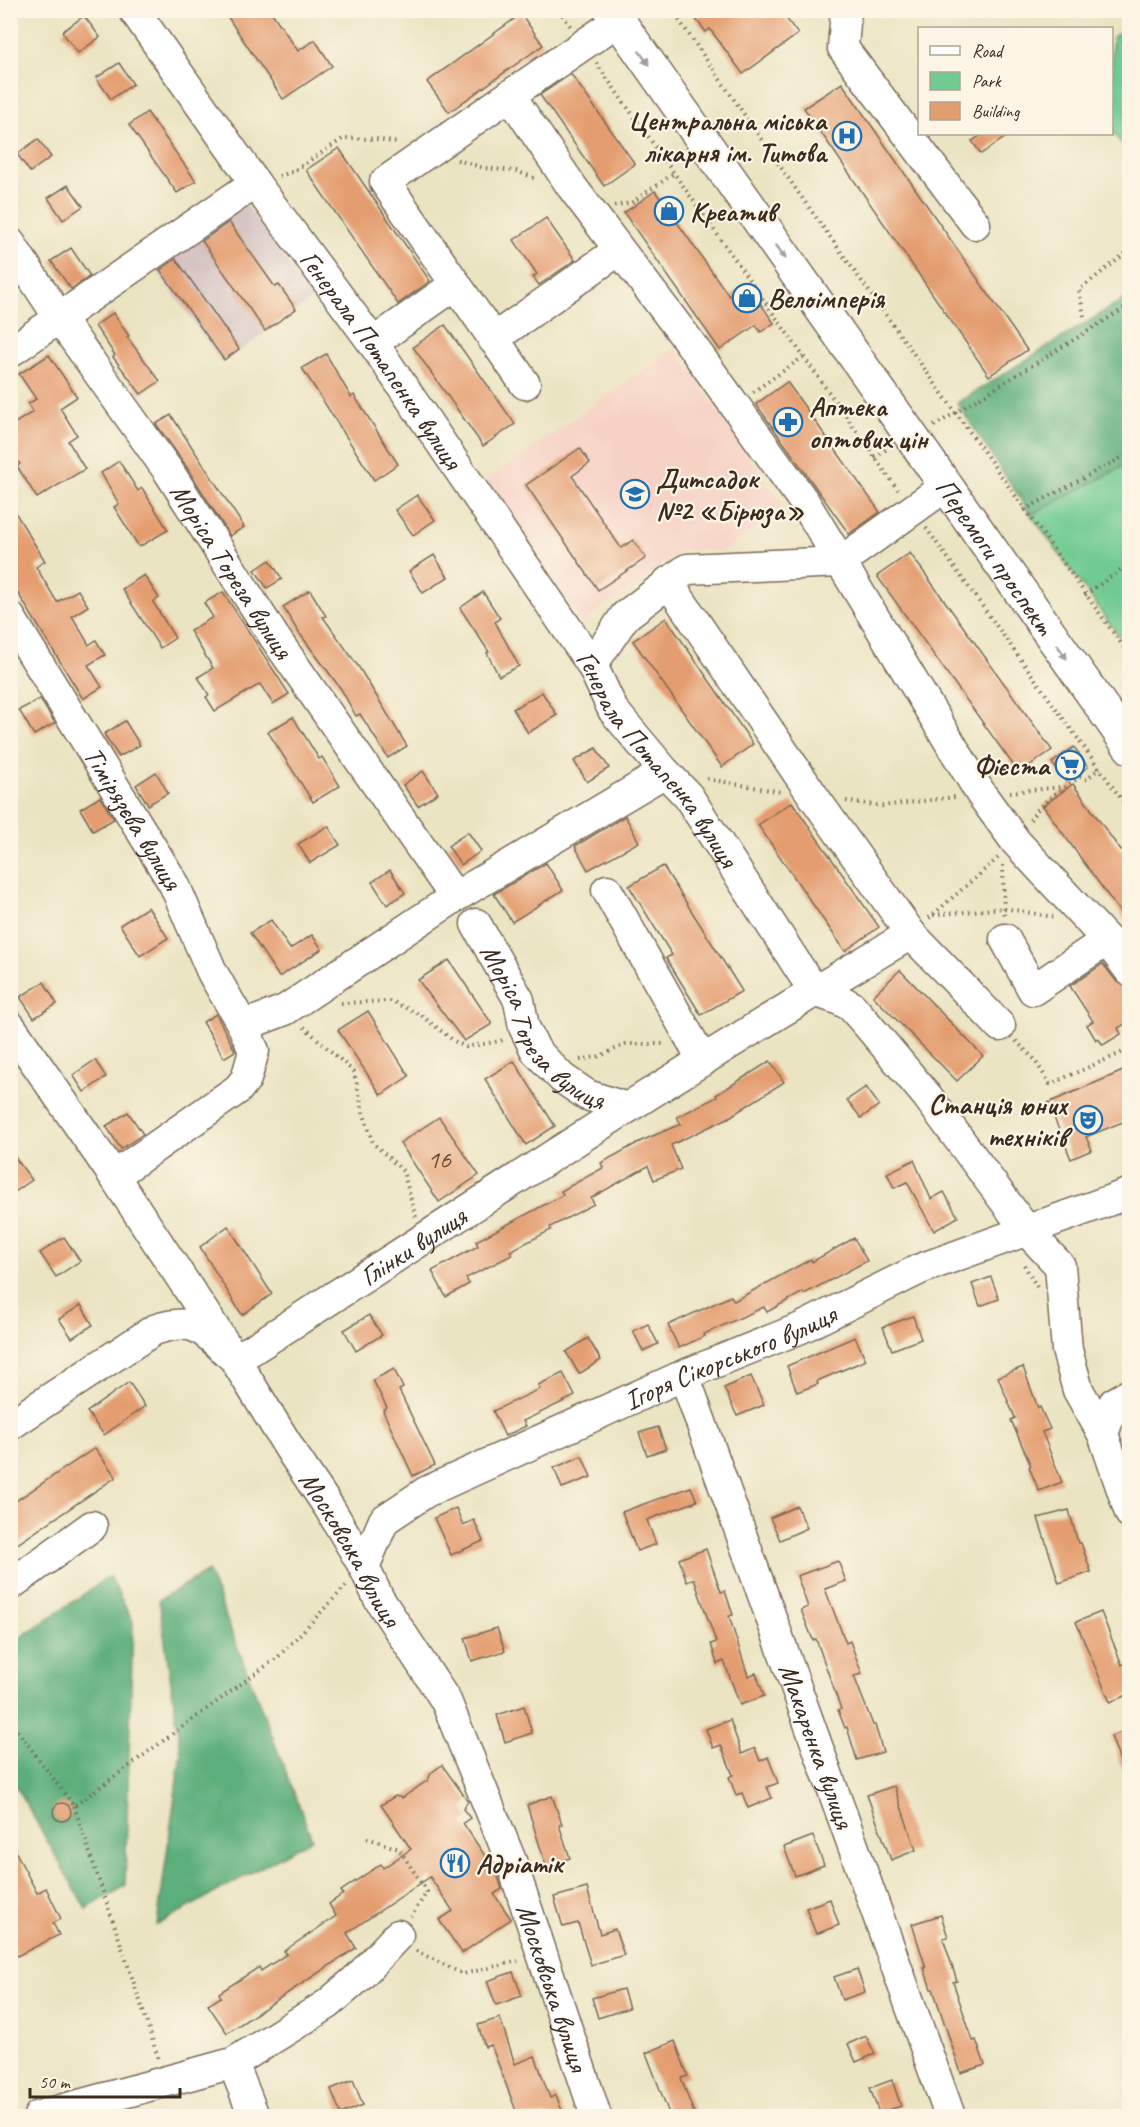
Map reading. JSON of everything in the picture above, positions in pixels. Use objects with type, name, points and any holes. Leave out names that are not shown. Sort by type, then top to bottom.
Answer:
[{"type":"main road","name":"Перемоги проспект","points":[[614,16],[1130,747]]},
{"type":"street","name":"Генерала Потапенка вулиця","points":[[134,10],[255,183],[373,343],[592,665],[613,710],[688,796],[814,991]]},
{"type":"street","points":[[846,10],[843,48],[975,224]]},
{"type":"street","points":[[525,384],[385,182],[583,45],[614,16]]},
{"type":"street","points":[[510,95],[589,210],[735,405],[805,503],[981,794],[1016,842],[1107,940],[1130,971]]},
{"type":"street","points":[[10,352],[255,183]]},
{"type":"street","name":"Моріса Тореза вулиця","points":[[10,243],[60,319],[169,472],[275,638],[454,897]]},
{"type":"street","points":[[493,339],[619,250]]},
{"type":"street","points":[[373,343],[456,284]]},
{"type":"street","points":[[592,665],[625,616],[687,569],[840,562],[946,486]]},
{"type":"street","points":[[668,582],[910,934],[1000,1026]]},
{"type":"street","name":"Тімірязєва вулиця","points":[[10,617],[174,884],[212,972],[243,1026],[254,1051],[246,1079],[238,1089],[114,1176]]},
{"type":"street","points":[[243,1026],[297,1002],[454,897],[665,772]]},
{"type":"street","points":[[607,890],[703,1061]]},
{"type":"street","name":"Моріса Тореза вулиця","points":[[476,924],[519,1000],[524,1027],[536,1051],[562,1078],[587,1095],[627,1108]]},
{"type":"street","name":"Глінки вулиця","points":[[234,1359],[250,1352],[627,1108],[910,934]]},
{"type":"street","points":[[1005,939],[1033,990],[1107,940]]},
{"type":"street","points":[[814,991],[851,1006],[927,1096],[1028,1231],[1060,1266],[1070,1360],[1078,1390],[1122,1467],[1130,1513]]},
{"type":"street","name":"Московська вулиця","points":[[10,1026],[114,1176],[234,1359],[292,1454],[330,1509],[364,1567],[379,1599],[446,1701],[511,1861],[596,2116]]},
{"type":"street","name":"Ігоря Сікорського вулиця","points":[[364,1567],[384,1520],[426,1492],[684,1375],[801,1328],[920,1269],[1130,1193]]},
{"type":"street","points":[[10,1425],[154,1330],[171,1324],[197,1326],[234,1359]]},
{"type":"street","name":"Макаренка вулиця","points":[[684,1375],[950,2116]]},
{"type":"street","points":[[1102,1434],[1114,1403],[1130,1394]]},
{"type":"street","points":[[10,1585],[92,1526]]},
{"type":"street","points":[[39,2116],[233,2063],[328,2004],[360,1976],[398,1935]]},
{"type":"street","points":[[233,2063],[254,2116]]},
{"type":"path","points":[[559,10],[803,357],[1130,811]]},
{"type":"path","points":[[672,10],[806,204],[1130,657]]},
{"type":"path","points":[[589,210],[631,203],[673,174]]},
{"type":"path","points":[[1084,316],[1079,290],[1130,250]]},
{"type":"path","points":[[956,413],[1130,305]]},
{"type":"path","points":[[735,405],[803,357]]},
{"type":"path","points":[[1024,510],[1130,453]]},
{"type":"path","points":[[1086,595],[1130,563]]},
{"type":"path","points":[[665,772],[882,806],[1064,787]]},
{"type":"path","points":[[1003,854],[1005,939]]},
{"type":"path","points":[[297,1002],[339,1004],[391,1001],[421,1015],[454,1041],[466,1047],[500,1041],[524,1027]]},
{"type":"path","points":[[297,1002],[354,1072],[373,1143],[403,1171],[422,1240]]},
{"type":"path","points":[[1000,1026],[1034,1059],[1050,1084],[1129,1050]]},
{"type":"path","points":[[74,1806],[278,1657],[364,1567]]},
{"type":"path","points":[[10,1721],[74,1806],[165,2082]]},
{"type":"path","points":[[367,1838],[399,1849],[427,1892],[398,1935],[408,1947],[463,1974],[522,1960]]},
{"type":"shaded area","points":[[246,204],[313,299],[222,363],[155,267]]},
{"type":"shaded area","name":"Дитсадок №2 «Бірюза»","points":[[675,348],[784,507],[723,551],[683,550],[583,622],[486,481]]},
{"type":"green space","points":[[1129,25],[1129,153],[1113,132],[1113,37]]},
{"type":"green space","points":[[1129,296],[1129,463],[1031,515],[957,403]]},
{"type":"green space","points":[[1129,463],[1129,650],[1031,515]]},
{"type":"green space","points":[[208,1571],[312,1839],[157,1925],[181,1752],[159,1600]]},
{"type":"green space","points":[[110,1576],[133,1623],[125,1886],[86,1909],[11,1777],[11,1644]]},
{"type":"building","points":[[223,10],[270,10],[298,51],[315,40],[332,66],[283,99]]},
{"type":"building","points":[[705,10],[780,10],[798,34],[743,74],[710,29],[706,32],[695,18]]},
{"type":"building","points":[[521,14],[543,45],[449,112],[427,82]]},
{"type":"building","points":[[84,16],[100,37],[78,53],[62,32]]},
{"type":"building","points":[[119,63],[133,84],[111,99],[96,78]]},
{"type":"building","points":[[571,74],[635,164],[604,186],[540,95]]},
{"type":"building","points":[[842,83],[1027,350],[989,376],[804,108]]},
{"type":"building","points":[[147,112],[196,181],[177,193],[129,125]]},
{"type":"building","points":[[981,135],[1009,135],[981,154],[972,141]]},
{"type":"building","points":[[38,139],[51,157],[30,172],[17,154]]},
{"type":"building","points":[[339,148],[430,281],[398,304],[306,170]]},
{"type":"building","points":[[68,185],[83,206],[63,220],[48,198]]},
{"type":"building","points":[[655,191],[729,296],[747,284],[774,323],[761,332],[756,325],[720,350],[624,213]]},
{"type":"building","points":[[546,218],[575,260],[539,285],[533,277],[537,274],[514,240]]},
{"type":"building","points":[[229,222],[275,287],[279,285],[296,309],[265,331],[202,241]]},
{"type":"building","points":[[71,248],[90,276],[71,289],[51,261]]},
{"type":"building","points":[[176,259],[239,349],[224,360],[160,270]]},
{"type":"building","points":[[113,313],[129,336],[127,337],[160,381],[141,394],[113,357],[115,355],[95,326]]},
{"type":"building","points":[[445,325],[515,424],[483,446],[413,347]]},
{"type":"building","points":[[326,354],[351,397],[354,395],[398,464],[374,480],[302,368]]},
{"type":"building","points":[[49,355],[77,397],[60,408],[77,435],[68,441],[85,469],[37,498],[17,466],[20,464],[10,449],[10,426],[33,412],[28,404],[36,399],[19,374]]},
{"type":"building","points":[[787,382],[880,512],[849,534],[756,404]]},
{"type":"building","points":[[171,415],[244,527],[230,536],[184,463],[156,424]]},
{"type":"building","points":[[580,448],[590,463],[572,476],[621,548],[633,540],[646,558],[598,590],[526,485]]},
{"type":"building","points":[[119,461],[138,491],[142,488],[168,530],[139,547],[114,507],[119,504],[101,473]]},
{"type":"building","points":[[417,495],[435,520],[413,535],[395,510]]},
{"type":"building","points":[[10,504],[45,561],[36,567],[57,602],[78,590],[88,606],[72,616],[89,645],[96,640],[105,655],[88,665],[102,687],[83,699],[10,580]]},
{"type":"building","points":[[910,553],[1052,750],[1019,773],[877,576]]},
{"type":"building","points":[[434,555],[448,577],[423,593],[409,571]]},
{"type":"building","points":[[270,560],[282,579],[267,588],[255,570]]},
{"type":"building","points":[[144,575],[159,598],[153,602],[175,638],[160,648],[122,589]]},
{"type":"building","points":[[310,590],[326,616],[323,617],[360,669],[407,746],[388,758],[360,714],[356,716],[341,689],[297,630],[283,607]]},
{"type":"building","points":[[223,592],[289,694],[273,704],[260,684],[215,711],[206,697],[209,695],[198,677],[213,668],[190,631],[213,617],[204,603]]},
{"type":"building","points":[[483,592],[500,618],[495,622],[519,666],[499,676],[487,653],[489,652],[460,608]]},
{"type":"building","points":[[666,618],[753,744],[722,767],[633,641]]},
{"type":"building","points":[[542,692],[557,715],[528,733],[513,709]]},
{"type":"building","points":[[40,699],[55,723],[34,735],[19,710]]},
{"type":"building","points":[[293,717],[319,759],[322,757],[340,786],[313,802],[268,732]]},
{"type":"building","points":[[125,721],[140,745],[119,757],[104,734]]},
{"type":"building","name":"Фієста","points":[[1074,747],[1088,767],[1066,782],[1052,763]]},
{"type":"building","points":[[596,748],[609,768],[587,782],[574,761]]},
{"type":"building","points":[[423,771],[438,793],[418,806],[403,785]]},
{"type":"building","points":[[156,772],[168,793],[148,805],[136,785]]},
{"type":"building","points":[[1073,784],[1121,851],[1130,845],[1130,926],[1043,806]]},
{"type":"building","points":[[100,797],[114,819],[93,831],[80,809]]},
{"type":"building","points":[[792,802],[879,927],[845,951],[758,825]]},
{"type":"building","points":[[625,816],[639,842],[588,870],[575,846]]},
{"type":"building","points":[[328,826],[340,845],[310,863],[298,844]]},
{"type":"building","points":[[468,832],[481,851],[461,865],[448,846]]},
{"type":"building","points":[[546,863],[563,890],[512,922],[494,894]]},
{"type":"building","points":[[663,866],[742,991],[701,1015],[666,958],[672,955],[629,886]]},
{"type":"building","points":[[390,870],[405,893],[387,905],[372,882]]},
{"type":"building","points":[[148,907],[168,938],[140,956],[120,925]]},
{"type":"building","points":[[271,920],[290,949],[312,935],[322,949],[279,977],[250,933]]},
{"type":"building","points":[[449,960],[492,1024],[464,1041],[418,980]]},
{"type":"building","points":[[1103,964],[1116,981],[1127,987],[1130,992],[1130,1021],[1118,1028],[1121,1034],[1103,1045],[1098,1038],[1096,1040],[1087,1025],[1093,1021],[1070,986]]},
{"type":"building","points":[[900,970],[983,1056],[957,1081],[873,996]]},
{"type":"building","points":[[44,982],[57,1004],[34,1018],[20,997]]},
{"type":"building","points":[[368,1011],[409,1076],[381,1095],[338,1030]]},
{"type":"building","points":[[216,1014],[235,1051],[224,1058],[203,1022]]},
{"type":"building","points":[[95,1060],[106,1077],[84,1092],[73,1075]]},
{"type":"building","points":[[514,1061],[555,1126],[526,1145],[485,1079]]},
{"type":"building","points":[[770,1061],[784,1082],[728,1118],[671,1145],[681,1169],[654,1180],[648,1166],[591,1198],[594,1204],[510,1251],[512,1255],[466,1278],[469,1284],[446,1297],[432,1271],[478,1246],[476,1241],[563,1195],[561,1191],[603,1168],[601,1163],[641,1141],[681,1124],[677,1117],[717,1097],[716,1095]]},
{"type":"building","points":[[1130,1068],[1130,1119],[1086,1137],[1092,1150],[1071,1159],[1048,1103]]},
{"type":"building","points":[[866,1087],[879,1105],[861,1118],[847,1100]]},
{"type":"building","points":[[128,1112],[143,1134],[121,1149],[106,1126]]},
{"type":"building","points":[[439,1117],[479,1175],[439,1202],[400,1143]]},
{"type":"building","points":[[10,1151],[32,1180],[10,1195]]},
{"type":"building","points":[[914,1160],[931,1199],[944,1192],[958,1217],[934,1231],[907,1182],[894,1188],[887,1173]]},
{"type":"building","points":[[228,1226],[272,1294],[242,1315],[200,1247]]},
{"type":"building","points":[[64,1237],[80,1261],[56,1277],[40,1253]]},
{"type":"building","points":[[854,1238],[867,1261],[767,1312],[764,1307],[679,1348],[668,1325],[731,1296],[734,1301]]},
{"type":"building","points":[[991,1277],[999,1299],[980,1306],[972,1284]]},
{"type":"building","points":[[81,1305],[93,1325],[72,1338],[59,1319]]},
{"type":"building","points":[[369,1315],[382,1335],[356,1351],[344,1330]]},
{"type":"building","points":[[913,1316],[921,1339],[892,1350],[883,1327]]},
{"type":"building","points":[[648,1324],[658,1344],[643,1351],[633,1331]]},
{"type":"building","points":[[855,1337],[866,1360],[797,1392],[787,1366]]},
{"type":"building","points":[[588,1338],[601,1360],[579,1374],[566,1352]]},
{"type":"building","points":[[1023,1367],[1038,1408],[1040,1407],[1050,1429],[1042,1432],[1062,1482],[1039,1491],[1011,1420],[1015,1418],[998,1377]]},
{"type":"building","points":[[394,1369],[403,1388],[399,1390],[435,1465],[413,1476],[383,1411],[387,1408],[373,1380]]},
{"type":"building","points":[[563,1373],[575,1396],[523,1421],[526,1426],[505,1436],[493,1411],[540,1389],[538,1385]]},
{"type":"building","points":[[751,1376],[764,1405],[737,1416],[724,1388]]},
{"type":"building","points":[[129,1382],[145,1406],[104,1435],[87,1412]]},
{"type":"building","points":[[658,1427],[666,1449],[647,1455],[639,1433]]},
{"type":"building","points":[[95,1448],[116,1477],[10,1549],[10,1505]]},
{"type":"building","points":[[582,1456],[591,1477],[562,1488],[554,1468]]},
{"type":"building","points":[[691,1487],[697,1501],[647,1520],[656,1544],[637,1551],[622,1512]]},
{"type":"building","points":[[797,1506],[807,1528],[780,1540],[770,1518]]},
{"type":"building","points":[[456,1508],[463,1525],[474,1520],[483,1541],[451,1555],[434,1518]]},
{"type":"building","points":[[1069,1510],[1078,1543],[1081,1543],[1091,1572],[1059,1583],[1038,1518]]},
{"type":"building","points":[[706,1549],[721,1592],[725,1591],[733,1615],[729,1616],[748,1676],[756,1673],[764,1696],[740,1705],[724,1661],[717,1664],[711,1644],[716,1642],[694,1579],[687,1582],[679,1559]]},
{"type":"building","points":[[838,1561],[846,1581],[825,1589],[846,1643],[850,1641],[862,1674],[854,1676],[873,1725],[875,1725],[883,1752],[857,1760],[847,1727],[845,1728],[838,1710],[841,1709],[816,1639],[813,1640],[801,1610],[808,1607],[797,1576]]},
{"type":"building","points":[[1101,1612],[1122,1665],[1126,1663],[1130,1671],[1130,1694],[1110,1702],[1076,1622]]},
{"type":"building","points":[[497,1628],[505,1651],[472,1661],[465,1638]]},
{"type":"building","points":[[524,1706],[532,1733],[505,1742],[497,1715]]},
{"type":"building","points":[[730,1720],[742,1754],[755,1748],[760,1761],[768,1757],[778,1783],[767,1787],[772,1798],[748,1808],[742,1793],[736,1795],[729,1777],[733,1775],[721,1745],[713,1748],[706,1729]]},
{"type":"building","points":[[1130,1729],[1130,1782],[1128,1783],[1111,1736]]},
{"type":"building","points":[[442,1765],[468,1801],[463,1809],[470,1818],[463,1823],[497,1874],[502,1889],[494,1894],[511,1919],[462,1953],[439,1920],[453,1911],[430,1877],[347,1933],[356,1948],[227,2033],[208,2005],[221,1997],[219,1993],[259,1967],[261,1971],[287,1954],[284,1951],[336,1916],[329,1904],[343,1894],[341,1891],[381,1864],[383,1868],[411,1849],[381,1805],[395,1796],[402,1798],[428,1780],[431,1773]]},
{"type":"building","points":[[894,1786],[916,1850],[891,1860],[867,1795]]},
{"type":"building","points":[[552,1796],[570,1858],[546,1866],[527,1805]]},
{"type":"building","points":[[58,1803],[66,1803],[71,1808],[69,1819],[58,1821],[53,1816],[53,1808]]},
{"type":"building","points":[[813,1836],[824,1865],[795,1876],[784,1847]]},
{"type":"building","points":[[10,1841],[37,1893],[46,1888],[61,1919],[53,1923],[59,1935],[17,1956],[10,1942]]},
{"type":"building","points":[[587,1888],[600,1934],[615,1929],[624,1955],[591,1965],[578,1923],[563,1927],[554,1897]]},
{"type":"building","points":[[830,1899],[839,1925],[816,1934],[806,1908]]},
{"type":"building","points":[[941,1915],[948,1937],[943,1938],[957,1981],[953,1982],[973,2041],[976,2040],[985,2065],[961,2073],[924,1968],[926,1968],[912,1924]]},
{"type":"building","points":[[857,1969],[865,1992],[842,2000],[834,1977]]},
{"type":"building","points":[[513,1972],[522,1996],[496,2005],[487,1981]]},
{"type":"building","points":[[623,1989],[629,2008],[598,2018],[592,1998]]},
{"type":"building","points":[[500,2018],[515,2064],[535,2056],[550,2098],[556,2095],[564,2116],[518,2116],[491,2045],[485,2047],[478,2025]]},
{"type":"building","points":[[866,2036],[875,2054],[856,2062],[848,2044]]},
{"type":"building","points":[[675,2041],[688,2076],[681,2078],[695,2116],[670,2116],[646,2053]]},
{"type":"building","points":[[353,2080],[363,2105],[341,2114],[331,2089]]},
{"type":"building","points":[[892,2080],[901,2106],[879,2113],[870,2088]]},
{"type":"place","name":"Центральна міська лікарня ім. Титова","points":[[847,136]]},
{"type":"place","name":"Креатив","points":[[669,211]]},
{"type":"place","name":"Велоімперія","points":[[747,298]]},
{"type":"place","name":"Аптека оптових цін","points":[[788,422]]},
{"type":"place","name":"Дитсадок №2 «Бірюза»","points":[[635,494]]},
{"type":"place","name":"Фієста","points":[[1070,765]]},
{"type":"place","name":"Станція юних техніків","points":[[1088,1120]]},
{"type":"place","name":"Адріатік","points":[[455,1863]]}]
